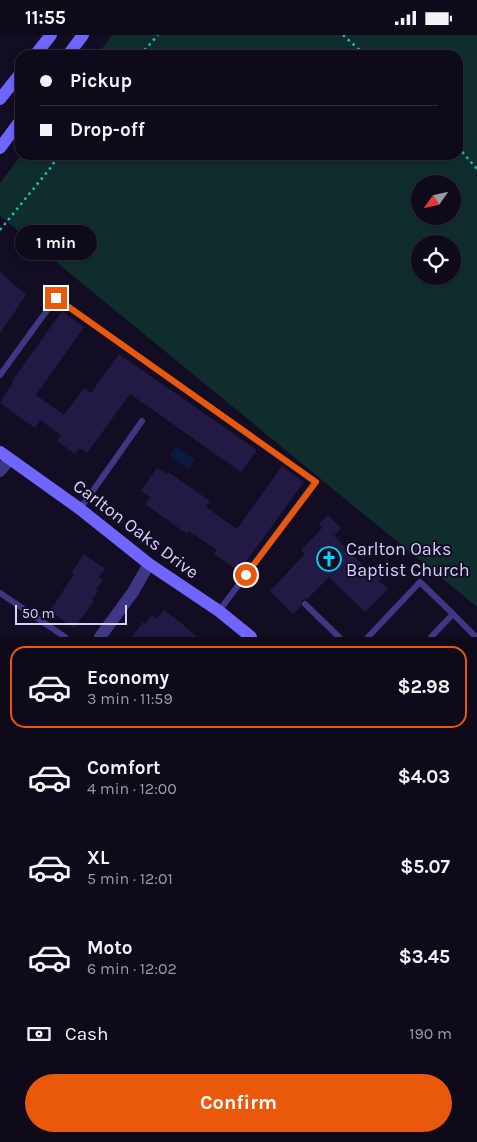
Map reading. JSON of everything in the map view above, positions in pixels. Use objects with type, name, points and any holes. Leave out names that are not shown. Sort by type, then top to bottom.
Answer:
[{"type":"main road","points":[[39,50],[51,35]]},
{"type":"main road","points":[[72,50],[83,35]]},
{"type":"main road","points":[[0,99],[15,80]]},
{"type":"main road","points":[[0,148],[15,128]]},
{"type":"main road","name":"Carlton Oaks Drive","points":[[5,455],[80,509],[149,564],[218,611],[251,637]]},
{"type":"street","points":[[0,471],[5,455]]},
{"type":"street","points":[[100,637],[133,592],[149,564]]},
{"type":"lane","points":[[0,375],[56,298],[316,482],[218,611]]},
{"type":"lane","points":[[80,509],[142,421]]},
{"type":"lane","points":[[368,637],[420,581],[476,637]]},
{"type":"lane","points":[[0,593],[65,637]]},
{"type":"lane","points":[[305,604],[339,637]]},
{"type":"lane","points":[[431,637],[453,614]]},
{"type":"path","points":[[144,50],[158,35]]},
{"type":"path","points":[[343,35],[360,50]]},
{"type":"path","points":[[463,153],[477,169]]},
{"type":"path","points":[[0,230],[55,160]]},
{"type":"green space","points":[[112,35],[477,35],[477,607],[0,216],[0,183],[17,160],[463,160],[463,50],[101,50]]},
{"type":"water","points":[[176,447],[195,460],[188,469],[170,456]]},
{"type":"building","points":[[0,272],[26,295],[0,333]]},
{"type":"building","points":[[62,311],[84,327],[36,395],[64,415],[84,388],[91,393],[119,354],[257,450],[241,472],[130,394],[87,453],[80,448],[75,454],[57,441],[61,435],[40,420],[35,428],[0,403],[12,381]]},
{"type":"building","points":[[282,466],[304,482],[239,571],[214,554],[217,550],[189,531],[187,534],[145,504],[150,497],[141,491],[157,468],[167,474],[168,472],[210,501],[206,507],[237,529]]},
{"type":"building","name":"Carlton Oaks Baptist Church","points":[[328,515],[341,528],[334,536],[370,572],[379,563],[388,572],[379,581],[388,589],[365,612],[329,577],[307,599],[302,600],[301,606],[293,614],[270,591],[305,554],[301,550],[323,527],[319,524]]},
{"type":"building","points":[[84,554],[105,569],[99,577],[103,580],[96,589],[98,591],[92,600],[94,601],[74,628],[50,611],[74,574],[72,572]]},
{"type":"building","points":[[164,610],[197,637],[132,637],[143,622],[145,624],[152,615],[157,619]]},
{"type":"place","name":"Carlton Oaks Baptist Church","points":[[329,559]]},
{"type":"route","points":[[56,298],[316,482],[246,575]]}]
